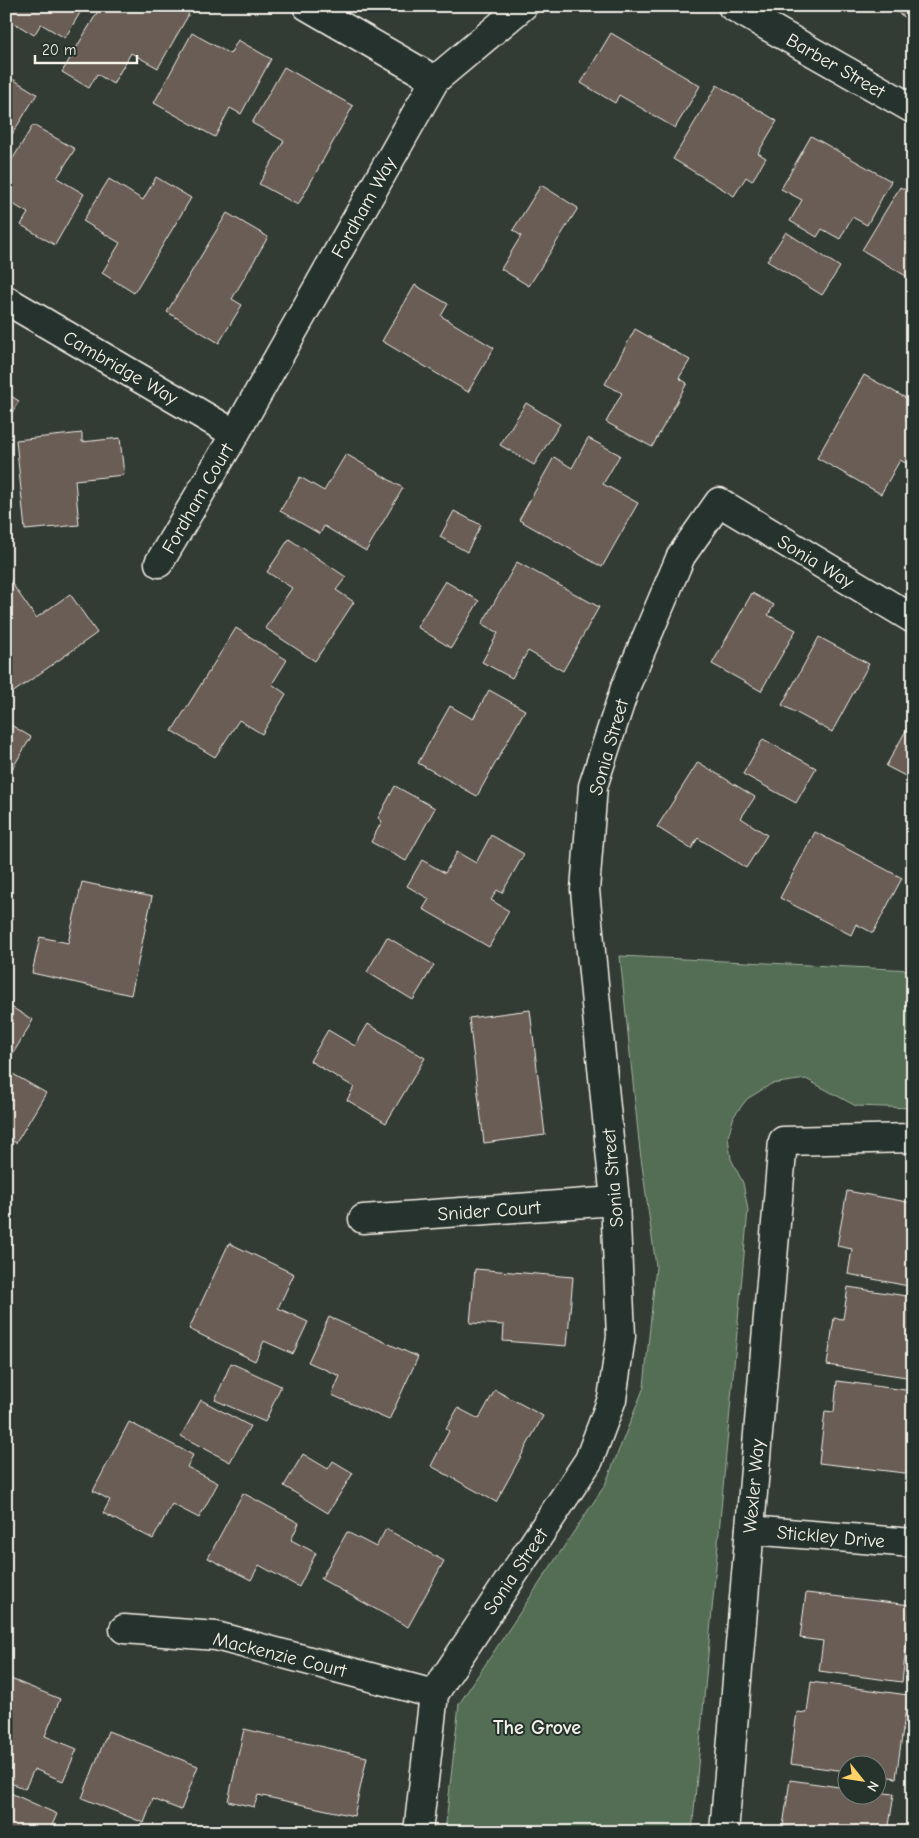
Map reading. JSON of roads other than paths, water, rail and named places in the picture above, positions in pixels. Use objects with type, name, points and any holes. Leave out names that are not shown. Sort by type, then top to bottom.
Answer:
[{"type":"street","points":[[307,6],[435,80]]},
{"type":"street","name":"Fordham Way","points":[[235,434],[435,80],[523,6]]},
{"type":"street","name":"Barber Street","points":[[732,6],[913,109]]},
{"type":"street","name":"Cambridge Way","points":[[6,300],[235,434]]},
{"type":"street","name":"Fordham Court","points":[[160,563],[235,434]]},
{"type":"street","name":"Sonia Way","points":[[719,502],[913,619]]},
{"type":"street","name":"Sonia Street","points":[[418,1832],[434,1694],[589,1460],[612,1399],[621,1336],[615,1201],[585,890],[593,786],[625,688],[681,556],[719,502]]},
{"type":"street","name":"Wexler Way","points":[[724,1832],[783,1141],[913,1138]]},
{"type":"street","name":"Snider Court","points":[[363,1219],[615,1201]]},
{"type":"street","name":"Stickley Drive","points":[[750,1530],[913,1543]]},
{"type":"street","name":"Mackenzie Court","points":[[124,1629],[216,1636],[434,1694]]},
{"type":"district","name":"The Grove","points":[[537,1727]]}]
